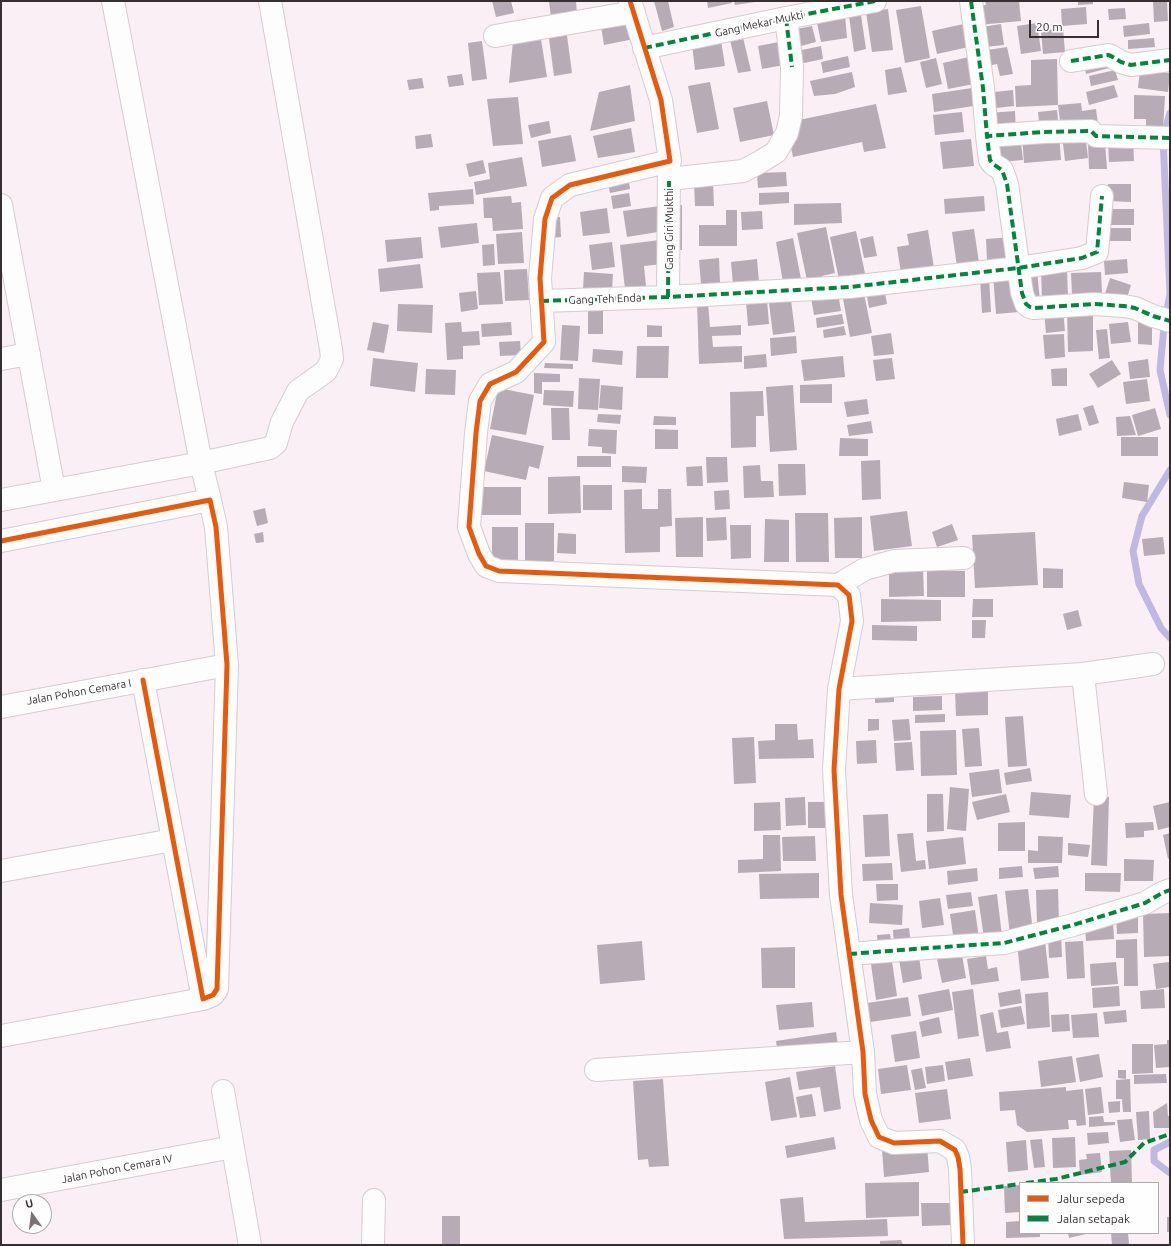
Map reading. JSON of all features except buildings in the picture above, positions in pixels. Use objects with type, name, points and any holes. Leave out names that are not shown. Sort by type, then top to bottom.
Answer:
[{"type":"street","points":[[1,1036],[202,999],[213,996],[218,989],[227,665],[216,527],[201,463],[113,1]]},
{"type":"street","points":[[1,500],[201,463],[270,448],[276,443],[282,422],[298,391],[326,371],[332,359],[330,341],[270,1]]},
{"type":"street","name":"Gang Mekar Mukti","points":[[644,48],[875,1]]},
{"type":"street","points":[[971,1],[983,88],[990,160],[1002,170],[1007,184],[1023,299],[1030,307],[1110,305],[1135,308],[1161,319]]},
{"type":"street","points":[[495,36],[632,7]]},
{"type":"street","name":"Gang Giri Mukthi","points":[[632,7],[661,100],[669,170],[668,297]]},
{"type":"street","points":[[786,18],[792,67],[791,116],[787,133],[776,152],[743,171],[669,170],[570,185],[552,198],[545,219],[540,278],[545,340],[543,344],[516,372],[490,384],[480,401],[476,433],[469,527],[479,554],[486,566],[499,571],[838,585],[865,569],[894,561],[964,558]]},
{"type":"street","points":[[1071,60],[1108,55],[1121,62],[1131,65],[1170,60]]},
{"type":"street","points":[[987,136],[1044,132],[1091,131],[1096,136],[1161,138]]},
{"type":"street","name":"Gang Teh Enda","points":[[541,301],[668,297],[850,287],[1018,268],[1082,258],[1097,252],[1102,196]]},
{"type":"street","points":[[1,209],[54,490]]},
{"type":"street","points":[[1,359],[29,354]]},
{"type":"street","points":[[1,540],[210,500]]},
{"type":"street","points":[[838,585],[848,595],[852,621],[839,689],[834,770],[841,895],[863,1052],[865,1094],[870,1120],[879,1137],[894,1143],[940,1141],[955,1150],[960,1169],[963,1245]]},
{"type":"street","points":[[839,689],[1083,674],[1153,664]]},
{"type":"street","name":"Jalan Pohon Cemara I","points":[[1,707],[227,665]]},
{"type":"street","points":[[1083,674],[1096,794]]},
{"type":"street","points":[[143,680],[202,999]]},
{"type":"street","points":[[1,871],[173,840]]},
{"type":"street","points":[[849,954],[1004,943],[1145,904],[1162,893],[1170,890]]},
{"type":"street","points":[[596,1070],[863,1052]]},
{"type":"street","points":[[223,1091],[250,1245]]},
{"type":"street","name":"Jalan Pohon Cemara IV","points":[[1,1190],[233,1147]]},
{"type":"street","points":[[373,1245],[374,1200]]},
{"type":"waterway","points":[[1170,113],[1163,138],[1170,293]]},
{"type":"waterway","points":[[1170,294],[1164,326],[1160,370],[1170,415]]},
{"type":"waterway","points":[[1170,470],[1142,516],[1133,551],[1139,584],[1161,628],[1170,638]]},
{"type":"waterway","points":[[1170,1142],[1154,1150],[1154,1161],[1170,1173]]},
{"type":"marked path","points":[[644,48],[875,1]]},
{"type":"marked path","points":[[971,1],[983,88],[987,136]]},
{"type":"marked path","points":[[786,18],[792,67]]},
{"type":"marked path","points":[[1071,61],[1108,55],[1121,62],[1131,65],[1170,60]]},
{"type":"marked path","points":[[1170,138],[1096,136],[1091,131],[1044,132],[987,136],[990,160],[1002,170],[1007,184],[1022,293],[1026,304],[1034,308],[1094,304],[1124,306],[1135,308],[1153,316],[1170,321]]},
{"type":"marked path","points":[[668,297],[669,179]]},
{"type":"marked path","points":[[541,301],[668,297],[850,287],[1018,268],[1082,258],[1097,252],[1102,196]]},
{"type":"marked path","points":[[849,954],[1004,943],[1073,925],[1145,903],[1170,890]]},
{"type":"marked path","points":[[1034,1182],[1056,1179],[1125,1162],[1144,1143],[1170,1134]]},
{"type":"marked path","points":[[960,1192],[1019,1184]]},
{"type":"cycle path","points":[[630,1],[661,100],[670,161],[570,185],[552,198],[545,219],[540,278],[544,342],[516,372],[490,384],[480,401],[476,433],[469,527],[479,554],[486,566],[499,571],[838,585],[849,595],[852,621],[839,689],[834,770],[841,895],[863,1052],[865,1094],[871,1120],[879,1137],[894,1143],[940,1141],[955,1150],[960,1169],[963,1245]]},
{"type":"cycle path","points":[[1,541],[210,500],[216,527],[227,665],[217,989],[213,995],[203,999],[143,680]]}]
